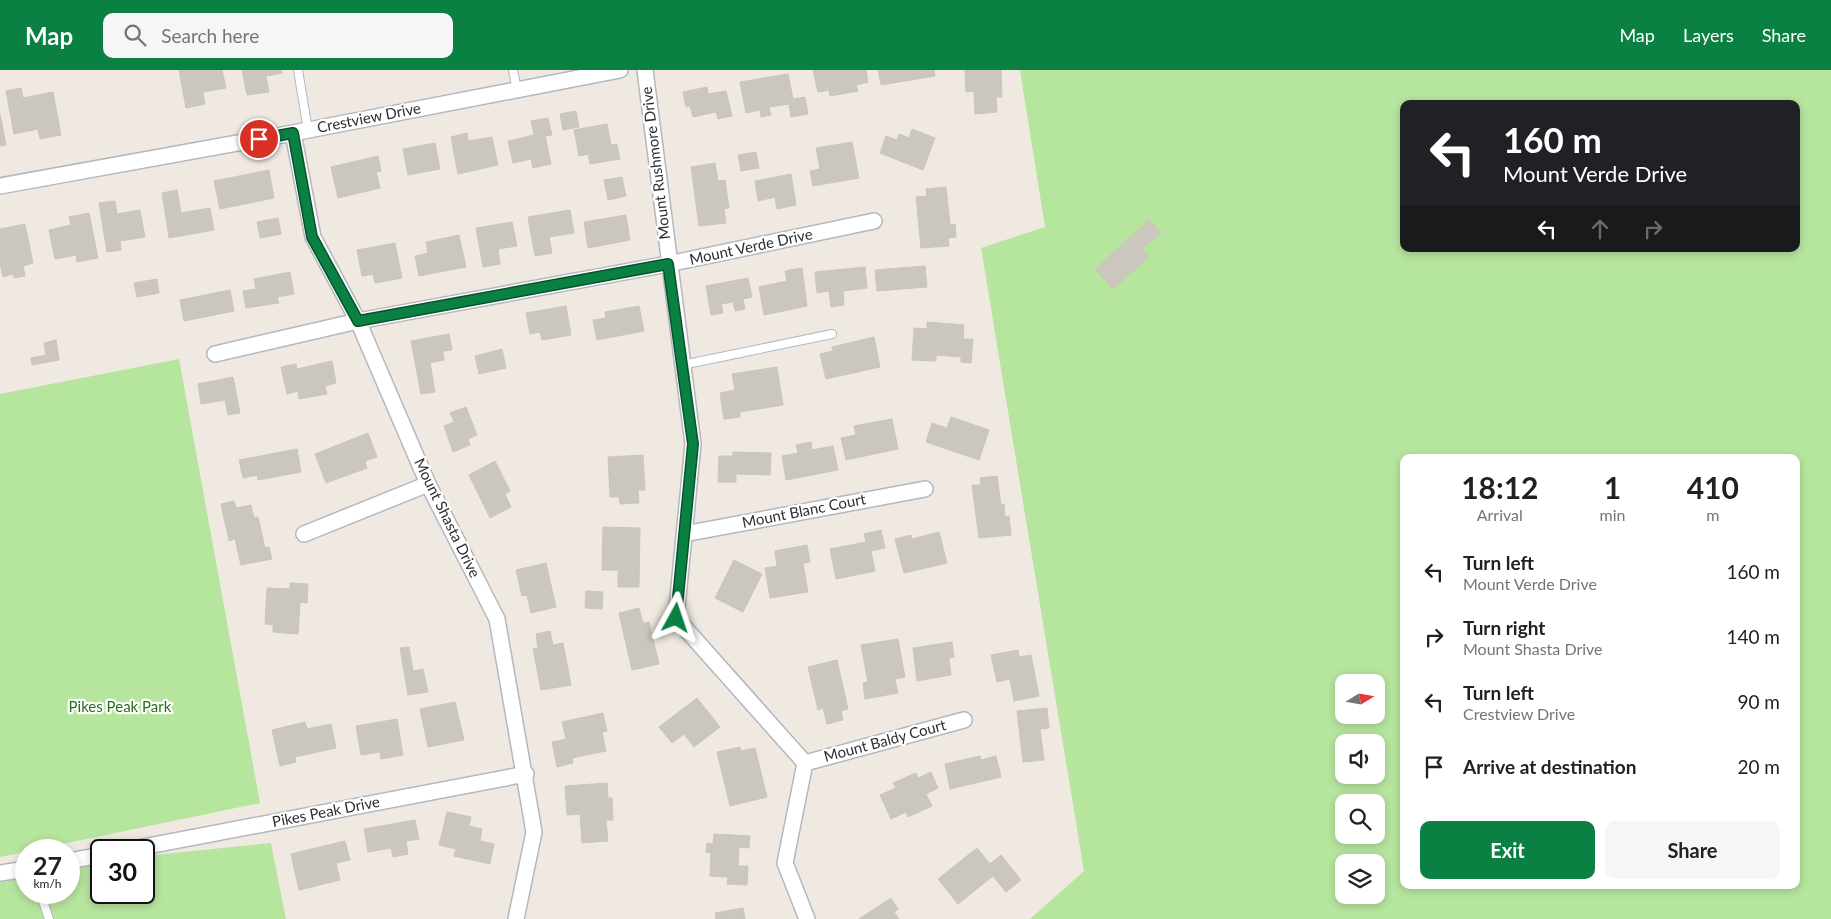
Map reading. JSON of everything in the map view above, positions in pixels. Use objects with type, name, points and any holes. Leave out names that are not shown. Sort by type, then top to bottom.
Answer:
[{"type":"street","name":"Crestview Drive","points":[[0,186],[293,133],[620,70]]},
{"type":"street","name":"Mount Rushmore Drive","points":[[645,70],[668,264],[693,444],[676,618],[805,763]]},
{"type":"street","name":"Mount Shasta Drive","points":[[293,133],[312,237],[358,321],[428,484],[498,619],[526,774],[534,832],[516,919]]},
{"type":"street","name":"Mount Verde Drive","points":[[215,354],[358,321],[668,264],[874,221]]},
{"type":"street","points":[[304,534],[428,484]]},
{"type":"street","name":"Mount Blanc Court","points":[[684,534],[924,489]]},
{"type":"street","name":"Mount Baldy Court","points":[[805,763],[964,720]]},
{"type":"street","points":[[805,763],[785,863],[806,919]]},
{"type":"street","name":"Pikes Peak Drive","points":[[155,845],[526,774]]},
{"type":"street","points":[[0,873],[15,871]]},
{"type":"lane","points":[[298,70],[308,130]]},
{"type":"lane","points":[[513,70],[517,90]]},
{"type":"lane","points":[[682,365],[832,334]]},
{"type":"lane","points":[[44,904],[48,919]]},
{"type":"green space","points":[[1020,70],[1831,70],[1831,919],[1030,919],[1084,871],[981,248],[1045,227]]},
{"type":"green space","name":"Pikes Peak Park","points":[[179,359],[260,803],[80,840],[15,839],[15,854],[0,857],[0,394]]},
{"type":"green space","points":[[271,843],[286,919],[0,919],[0,873],[15,871],[15,904],[80,904],[80,863],[90,862],[90,904],[155,904],[155,855]]},
{"type":"building","points":[[179,70],[222,70],[226,88],[203,92],[205,104],[186,108]]},
{"type":"building","points":[[242,70],[281,70],[282,73],[266,76],[269,92],[247,95]]},
{"type":"building","points":[[813,70],[866,70],[868,82],[856,85],[858,91],[830,96],[829,90],[818,92]]},
{"type":"building","points":[[878,70],[934,70],[935,76],[881,85]]},
{"type":"building","points":[[965,70],[1001,70],[1002,97],[996,97],[997,112],[975,114],[974,91],[966,92]]},
{"type":"building","points":[[788,74],[793,99],[805,97],[808,114],[791,117],[789,104],[769,107],[771,115],[761,117],[760,110],[746,113],[740,82]]},
{"type":"building","points":[[707,87],[708,94],[726,91],[732,116],[718,119],[716,112],[693,117],[690,106],[686,107],[683,92]]},
{"type":"building","points":[[21,88],[23,98],[53,92],[61,135],[40,139],[38,129],[14,134],[6,91]]},
{"type":"building","points":[[576,111],[579,127],[563,130],[560,114]]},
{"type":"building","points":[[0,114],[6,145],[0,146]]},
{"type":"building","points":[[548,118],[552,135],[545,136],[551,164],[533,168],[531,159],[513,163],[508,141],[534,135],[531,121]]},
{"type":"building","points":[[607,124],[611,145],[617,144],[620,159],[590,164],[588,154],[579,156],[574,130]]},
{"type":"building","points":[[912,129],[935,138],[923,170],[880,153],[886,136],[897,140],[899,134],[909,138]]},
{"type":"building","points":[[467,133],[468,141],[492,137],[498,165],[458,174],[451,137]]},
{"type":"building","points":[[852,142],[859,178],[813,186],[810,171],[820,169],[816,148]]},
{"type":"building","points":[[435,143],[440,169],[408,175],[403,149]]},
{"type":"building","points":[[756,152],[759,168],[741,171],[738,155]]},
{"type":"building","points":[[378,156],[381,171],[376,172],[380,188],[338,198],[331,167]]},
{"type":"building","points":[[715,163],[718,181],[725,180],[729,208],[724,209],[726,223],[699,226],[691,167]]},
{"type":"building","points":[[269,170],[274,198],[220,209],[214,181]]},
{"type":"building","points":[[791,174],[796,205],[777,209],[775,197],[758,201],[755,181]]},
{"type":"building","points":[[622,177],[626,196],[608,200],[604,180]]},
{"type":"building","points":[[946,187],[950,225],[955,224],[956,237],[948,238],[949,246],[921,248],[916,197],[927,196],[926,189]]},
{"type":"building","points":[[177,190],[181,213],[210,208],[214,230],[169,238],[162,193]]},
{"type":"building","points":[[115,201],[117,214],[140,210],[145,237],[120,241],[121,250],[107,252],[99,203]]},
{"type":"building","points":[[570,210],[574,233],[549,237],[552,253],[535,256],[528,217]]},
{"type":"building","points":[[89,213],[98,258],[77,262],[76,255],[55,259],[49,230],[71,225],[69,217]]},
{"type":"building","points":[[626,215],[630,240],[588,248],[584,222]]},
{"type":"building","points":[[278,218],[281,234],[260,238],[257,222]]},
{"type":"building","points":[[1149,220],[1161,233],[1142,249],[1149,257],[1113,289],[1095,269]]},
{"type":"building","points":[[512,222],[517,246],[498,249],[500,264],[483,267],[476,228]]},
{"type":"building","points":[[25,224],[33,263],[23,266],[25,276],[14,278],[13,274],[3,277],[0,263],[0,229]]},
{"type":"building","points":[[459,235],[466,267],[419,276],[415,256],[428,253],[426,242]]},
{"type":"building","points":[[395,243],[402,278],[375,283],[373,274],[362,276],[357,250]]},
{"type":"building","points":[[925,266],[927,287],[877,291],[875,270]]},
{"type":"building","points":[[865,267],[867,288],[843,291],[844,305],[831,307],[829,291],[817,293],[815,272]]},
{"type":"building","points":[[802,268],[807,306],[764,315],[759,287],[787,281],[785,271]]},
{"type":"building","points":[[290,272],[294,294],[277,297],[279,303],[246,308],[243,291],[256,289],[254,279]]},
{"type":"building","points":[[748,278],[752,297],[743,299],[745,309],[735,311],[733,302],[721,304],[723,313],[711,315],[706,286]]},
{"type":"building","points":[[157,279],[159,293],[137,297],[134,283]]},
{"type":"building","points":[[230,290],[234,311],[184,321],[180,300]]},
{"type":"building","points":[[566,306],[571,335],[542,340],[540,332],[530,334],[526,313]]},
{"type":"building","points":[[639,306],[644,331],[597,340],[593,320],[606,318],[605,312]]},
{"type":"building","points":[[927,322],[964,325],[963,339],[973,339],[971,363],[961,362],[961,357],[936,355],[936,361],[912,360],[914,328],[927,329]]},
{"type":"building","points":[[449,334],[452,350],[443,351],[444,360],[430,363],[435,392],[421,394],[411,341]]},
{"type":"building","points":[[874,337],[880,367],[826,379],[820,354],[833,351],[832,347]]},
{"type":"building","points":[[56,340],[59,360],[32,365],[31,358],[46,355],[44,343]]},
{"type":"building","points":[[502,349],[506,368],[479,374],[475,356]]},
{"type":"building","points":[[332,361],[336,383],[325,386],[327,394],[299,399],[298,391],[287,394],[281,367],[296,364],[297,369]]},
{"type":"building","points":[[777,367],[783,405],[740,412],[740,417],[724,419],[720,393],[735,390],[732,374]]},
{"type":"building","points":[[233,377],[240,413],[228,415],[225,400],[201,404],[198,384]]},
{"type":"building","points":[[466,407],[477,435],[468,439],[470,445],[453,452],[444,426],[454,422],[450,413]]},
{"type":"building","points":[[951,417],[989,430],[979,460],[926,442],[932,423],[947,428]]},
{"type":"building","points":[[892,419],[898,449],[846,460],[841,438],[856,435],[854,426]]},
{"type":"building","points":[[368,433],[377,457],[365,461],[367,468],[326,483],[315,454]]},
{"type":"building","points":[[811,442],[812,450],[833,446],[838,470],[786,480],[782,456],[798,453],[796,445]]},
{"type":"building","points":[[297,449],[301,472],[258,480],[257,475],[243,478],[239,460]]},
{"type":"building","points":[[733,452],[771,453],[770,475],[736,474],[736,482],[718,482],[719,456],[733,456]]},
{"type":"building","points":[[643,455],[645,490],[638,490],[639,503],[620,504],[619,497],[610,497],[608,457]]},
{"type":"building","points":[[495,461],[510,491],[505,494],[511,507],[490,518],[469,475]]},
{"type":"building","points":[[997,476],[1001,505],[1004,504],[1005,517],[1009,516],[1011,535],[979,538],[972,485],[981,485],[980,478]]},
{"type":"building","points":[[234,501],[236,508],[251,505],[254,518],[258,517],[265,548],[269,547],[272,559],[241,565],[235,539],[229,541],[221,504]]},
{"type":"building","points":[[603,527],[640,528],[639,587],[618,587],[618,570],[602,570]]},
{"type":"building","points":[[881,530],[885,548],[871,551],[875,571],[836,579],[830,549],[866,542],[864,534]]},
{"type":"building","points":[[939,532],[947,563],[904,573],[895,539],[911,535],[912,539]]},
{"type":"building","points":[[807,545],[810,562],[803,563],[808,592],[770,598],[765,568],[777,566],[775,551]]},
{"type":"building","points":[[734,560],[762,574],[743,612],[715,598]]},
{"type":"building","points":[[546,563],[556,607],[531,613],[527,595],[522,596],[516,570]]},
{"type":"building","points":[[290,583],[308,584],[307,603],[300,602],[298,634],[273,632],[273,625],[265,624],[267,588],[290,589]]},
{"type":"building","points":[[586,591],[603,592],[602,609],[585,608]]},
{"type":"building","points":[[639,608],[643,623],[649,622],[659,664],[632,670],[619,613]]},
{"type":"building","points":[[550,631],[553,645],[563,643],[571,685],[541,690],[533,649],[538,648],[536,634]]},
{"type":"building","points":[[898,639],[905,677],[895,679],[898,693],[865,699],[863,683],[868,682],[861,645]]},
{"type":"building","points":[[952,642],[954,657],[949,658],[951,675],[917,681],[913,648]]},
{"type":"building","points":[[409,647],[413,671],[423,669],[428,692],[408,695],[400,648]]},
{"type":"building","points":[[1018,650],[1019,657],[1031,655],[1039,696],[1014,701],[1010,679],[997,682],[991,655]]},
{"type":"building","points":[[837,660],[848,709],[841,711],[843,720],[827,724],[823,708],[818,710],[808,667]]},
{"type":"building","points":[[697,698],[720,727],[694,747],[684,734],[672,743],[659,727]]},
{"type":"building","points":[[455,702],[464,740],[428,747],[420,709]]},
{"type":"building","points":[[1047,708],[1049,728],[1040,729],[1044,760],[1023,762],[1017,711]]},
{"type":"building","points":[[603,713],[607,731],[602,732],[606,751],[572,758],[573,763],[557,767],[552,742],[566,739],[562,722]]},
{"type":"building","points":[[397,719],[403,755],[381,759],[380,752],[361,755],[356,726]]},
{"type":"building","points":[[305,722],[307,729],[331,724],[336,748],[295,757],[296,762],[280,766],[272,730]]},
{"type":"building","points":[[740,747],[741,751],[755,748],[767,797],[730,806],[717,752]]},
{"type":"building","points":[[980,756],[981,760],[996,756],[1001,777],[950,789],[945,764]]},
{"type":"building","points":[[931,772],[938,788],[926,794],[932,806],[908,817],[906,812],[891,819],[880,795],[896,788],[893,783],[916,773],[918,778]]},
{"type":"building","points":[[607,783],[608,798],[612,798],[613,820],[606,820],[608,841],[582,843],[580,814],[567,815],[565,786]]},
{"type":"building","points":[[447,812],[471,817],[469,826],[482,829],[480,841],[494,844],[490,864],[454,856],[456,849],[439,845]]},
{"type":"building","points":[[415,820],[419,839],[406,841],[408,854],[393,857],[391,848],[368,852],[364,829]]},
{"type":"building","points":[[714,834],[750,836],[749,848],[739,847],[738,866],[748,866],[747,885],[727,884],[728,877],[710,876],[711,853],[706,852],[707,843],[713,844]]},
{"type":"building","points":[[345,841],[350,860],[336,863],[340,880],[299,890],[291,854]]},
{"type":"building","points":[[977,848],[990,864],[1001,855],[1021,880],[1006,892],[993,876],[958,904],[938,879]]},
{"type":"building","points":[[891,898],[898,909],[894,912],[899,919],[859,919]]},
{"type":"building","points":[[743,908],[745,919],[716,919],[715,913]]},
{"type":"route","points":[[259,139],[293,133],[312,237],[358,321],[668,264],[693,444],[676,618]]}]
